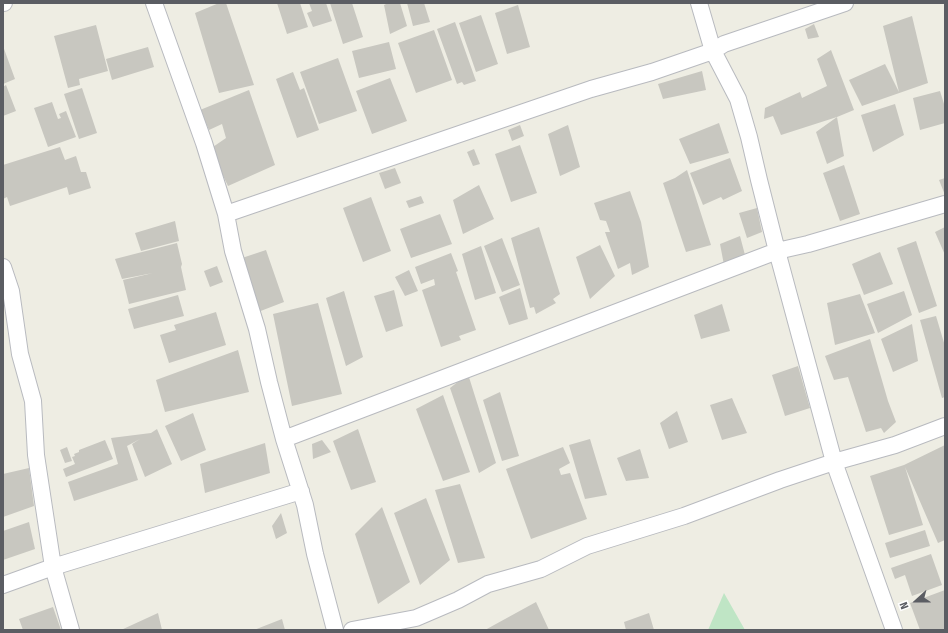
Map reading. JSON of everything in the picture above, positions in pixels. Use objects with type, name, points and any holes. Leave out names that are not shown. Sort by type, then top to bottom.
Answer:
[{"type":"street","points":[[154,3],[204,144],[226,214],[233,251],[257,329],[284,439],[305,505],[315,554],[335,630]]},
{"type":"street","points":[[699,3],[713,51],[738,99],[834,462],[894,630]]},
{"type":"street","points":[[226,214],[591,89],[652,72],[713,51],[724,44],[845,3]]},
{"type":"street","points":[[284,439],[777,251],[808,244],[945,204]]},
{"type":"street","points":[[3,267],[11,291],[20,354],[33,401],[36,455],[53,567],[71,630]]},
{"type":"street","points":[[352,630],[416,618],[458,600],[488,584],[541,569],[587,546],[684,516],[780,480],[834,462],[895,445],[945,426]]},
{"type":"street","points":[[3,585],[53,567],[301,491]]},
{"type":"green space","points":[[724,593],[745,630],[708,630]]},
{"type":"building","points":[[219,3],[226,3],[254,85],[219,93],[195,13]]},
{"type":"building","points":[[277,3],[300,3],[308,27],[287,34]]},
{"type":"building","points":[[309,3],[326,3],[332,21],[313,27],[307,13],[312,11]]},
{"type":"building","points":[[330,3],[352,3],[363,37],[343,44]]},
{"type":"building","points":[[388,3],[400,3],[407,26],[390,34],[384,5]]},
{"type":"building","points":[[407,3],[424,3],[430,22],[413,26]]},
{"type":"building","points":[[518,5],[530,47],[507,54],[495,13]]},
{"type":"building","points":[[481,15],[498,64],[476,72],[459,23]]},
{"type":"building","points":[[912,16],[928,83],[862,106],[849,80],[885,64],[899,92],[883,26]]},
{"type":"building","points":[[455,22],[476,81],[464,85],[462,82],[457,84],[437,29]]},
{"type":"building","points":[[814,24],[819,37],[808,39],[805,29]]},
{"type":"building","points":[[96,25],[108,71],[79,79],[80,85],[68,88],[54,36]]},
{"type":"building","points":[[434,30],[452,80],[416,93],[398,43]]},
{"type":"building","points":[[389,42],[396,69],[359,78],[352,51]]},
{"type":"building","points":[[3,46],[15,79],[3,84]]},
{"type":"building","points":[[148,47],[154,67],[112,80],[106,59]]},
{"type":"building","points":[[831,50],[854,110],[781,135],[773,116],[764,119],[765,108],[800,92],[802,98],[827,86],[817,59]]},
{"type":"building","points":[[338,58],[357,111],[319,124],[300,72]]},
{"type":"building","points":[[702,71],[706,90],[663,99],[658,84]]},
{"type":"building","points":[[293,72],[300,90],[304,88],[319,130],[297,138],[276,79]]},
{"type":"building","points":[[390,78],[407,121],[372,134],[356,91]]},
{"type":"building","points":[[6,85],[16,111],[3,116],[3,87]]},
{"type":"building","points":[[82,88],[97,133],[79,139],[64,94]]},
{"type":"building","points":[[249,90],[275,165],[228,186],[210,149],[226,138],[222,124],[209,130],[200,110]]},
{"type":"building","points":[[940,91],[945,107],[945,123],[920,130],[913,98]]},
{"type":"building","points":[[52,102],[58,119],[61,118],[59,114],[66,111],[76,137],[48,147],[34,108]]},
{"type":"building","points":[[895,104],[904,135],[873,152],[861,115]]},
{"type":"building","points":[[837,117],[844,156],[827,164],[816,132]]},
{"type":"building","points":[[719,123],[729,153],[690,164],[679,139]]},
{"type":"building","points":[[520,125],[524,136],[512,141],[508,130]]},
{"type":"building","points":[[568,125],[580,167],[560,176],[548,134]]},
{"type":"building","points":[[520,145],[537,193],[511,202],[495,154]]},
{"type":"building","points":[[60,147],[65,160],[76,156],[81,172],[86,172],[91,188],[69,195],[67,187],[10,206],[7,197],[3,199],[3,165]]},
{"type":"building","points":[[474,149],[480,164],[473,166],[467,152]]},
{"type":"building","points":[[730,158],[742,191],[723,200],[721,197],[703,205],[690,173]]},
{"type":"building","points":[[844,165],[860,214],[840,221],[823,173]]},
{"type":"building","points":[[395,168],[401,183],[385,189],[379,173]]},
{"type":"building","points":[[687,170],[711,245],[686,252],[663,183],[675,178]]},
{"type":"building","points":[[945,178],[945,195],[939,180]]},
{"type":"building","points":[[479,185],[494,219],[463,234],[453,200]]},
{"type":"building","points":[[630,191],[641,222],[649,267],[632,275],[630,263],[618,269],[605,232],[610,232],[606,221],[600,220],[594,203]]},
{"type":"building","points":[[421,196],[424,203],[409,208],[406,201]]},
{"type":"building","points":[[371,197],[391,251],[363,262],[343,208]]},
{"type":"building","points":[[757,208],[762,232],[747,238],[739,213]]},
{"type":"building","points":[[440,214],[452,244],[411,258],[400,229]]},
{"type":"building","points":[[175,221],[179,241],[141,251],[135,233]]},
{"type":"building","points":[[539,227],[560,294],[553,299],[556,303],[536,314],[534,307],[530,308],[511,238]]},
{"type":"building","points":[[945,227],[945,255],[935,232]]},
{"type":"building","points":[[740,236],[745,255],[724,265],[720,244]]},
{"type":"building","points":[[502,238],[520,285],[502,292],[484,246]]},
{"type":"building","points":[[916,241],[937,306],[919,313],[897,248]]},
{"type":"building","points":[[177,243],[186,290],[129,304],[123,280],[153,273],[122,279],[115,259]]},
{"type":"building","points":[[600,245],[615,276],[590,299],[576,257]]},
{"type":"building","points":[[481,246],[496,293],[475,300],[462,254]]},
{"type":"building","points":[[266,250],[284,302],[258,312],[239,259]]},
{"type":"building","points":[[880,252],[893,284],[864,295],[852,264]]},
{"type":"building","points":[[451,253],[476,330],[459,336],[461,340],[441,347],[422,290],[435,285],[434,279],[421,284],[415,267]]},
{"type":"building","points":[[217,266],[223,282],[210,287],[204,271]]},
{"type":"building","points":[[409,270],[418,291],[405,296],[395,277]]},
{"type":"building","points":[[520,288],[528,319],[509,325],[499,297]]},
{"type":"building","points":[[394,290],[403,326],[386,332],[374,296]]},
{"type":"building","points":[[344,291],[363,357],[346,366],[326,298]]},
{"type":"building","points":[[904,291],[912,315],[878,333],[867,304]]},
{"type":"building","points":[[860,294],[875,333],[835,345],[827,303]]},
{"type":"building","points":[[178,295],[184,316],[134,329],[128,309]]},
{"type":"building","points":[[318,303],[342,394],[292,406],[273,314]]},
{"type":"building","points":[[722,304],[730,331],[701,339],[694,315]]},
{"type":"building","points":[[216,312],[226,345],[169,363],[160,335],[176,330],[174,325]]},
{"type":"building","points":[[936,316],[945,346],[945,397],[942,398],[920,320]]},
{"type":"building","points":[[912,324],[918,361],[893,372],[881,339]]},
{"type":"building","points":[[870,339],[888,401],[896,422],[884,433],[881,428],[866,432],[848,377],[834,380],[825,356]]},
{"type":"building","points":[[238,350],[249,392],[165,412],[156,380]]},
{"type":"building","points":[[798,366],[810,408],[785,416],[772,375]]},
{"type":"building","points":[[468,374],[496,463],[479,473],[450,388]]},
{"type":"building","points":[[500,392],[519,456],[502,461],[483,400]]},
{"type":"building","points":[[443,395],[470,472],[443,481],[416,409]]},
{"type":"building","points":[[732,398],[747,433],[722,440],[710,405]]},
{"type":"building","points":[[677,411],[688,442],[669,449],[660,423]]},
{"type":"building","points":[[193,413],[206,450],[181,461],[165,426]]},
{"type":"building","points":[[157,429],[172,464],[145,477],[132,444],[140,439],[127,446],[138,480],[74,501],[68,482],[118,464],[111,438],[151,433]]},
{"type":"building","points":[[358,429],[376,482],[351,490],[333,441]]},
{"type":"building","points":[[590,439],[607,495],[585,499],[569,445]]},
{"type":"building","points":[[105,440],[113,459],[66,477],[63,469],[75,464],[72,457],[75,456],[74,454],[79,452],[79,450]]},
{"type":"building","points":[[322,440],[331,452],[313,459],[312,444]]},
{"type":"building","points":[[265,443],[270,473],[205,493],[200,464]]},
{"type":"building","points":[[945,445],[945,540],[938,543],[905,467],[923,525],[889,535],[870,476],[904,465]]},
{"type":"building","points":[[67,447],[72,461],[65,463],[60,450]]},
{"type":"building","points":[[563,447],[570,463],[559,469],[561,475],[570,473],[587,519],[531,539],[506,469]]},
{"type":"building","points":[[640,449],[649,478],[626,481],[617,458]]},
{"type":"building","points":[[29,468],[34,506],[3,517],[3,474]]},
{"type":"building","points":[[460,484],[485,558],[458,563],[435,490]]},
{"type":"building","points":[[426,498],[450,560],[420,585],[394,513]]},
{"type":"building","points":[[382,507],[410,582],[378,604],[355,534]]},
{"type":"building","points":[[281,513],[287,533],[276,539],[272,526]]},
{"type":"building","points":[[29,522],[35,549],[3,560],[3,531]]},
{"type":"building","points":[[925,530],[930,546],[890,558],[885,543]]},
{"type":"building","points":[[931,554],[942,585],[912,596],[905,575],[895,579],[891,568]]},
{"type":"building","points":[[945,590],[945,630],[920,630],[910,603]]},
{"type":"building","points":[[536,602],[549,630],[485,630]]},
{"type":"building","points":[[53,607],[61,630],[23,630],[19,619]]},
{"type":"building","points":[[158,613],[162,630],[121,630]]},
{"type":"building","points":[[649,613],[654,630],[626,630],[624,622]]},
{"type":"building","points":[[282,619],[285,630],[254,630]]}]
